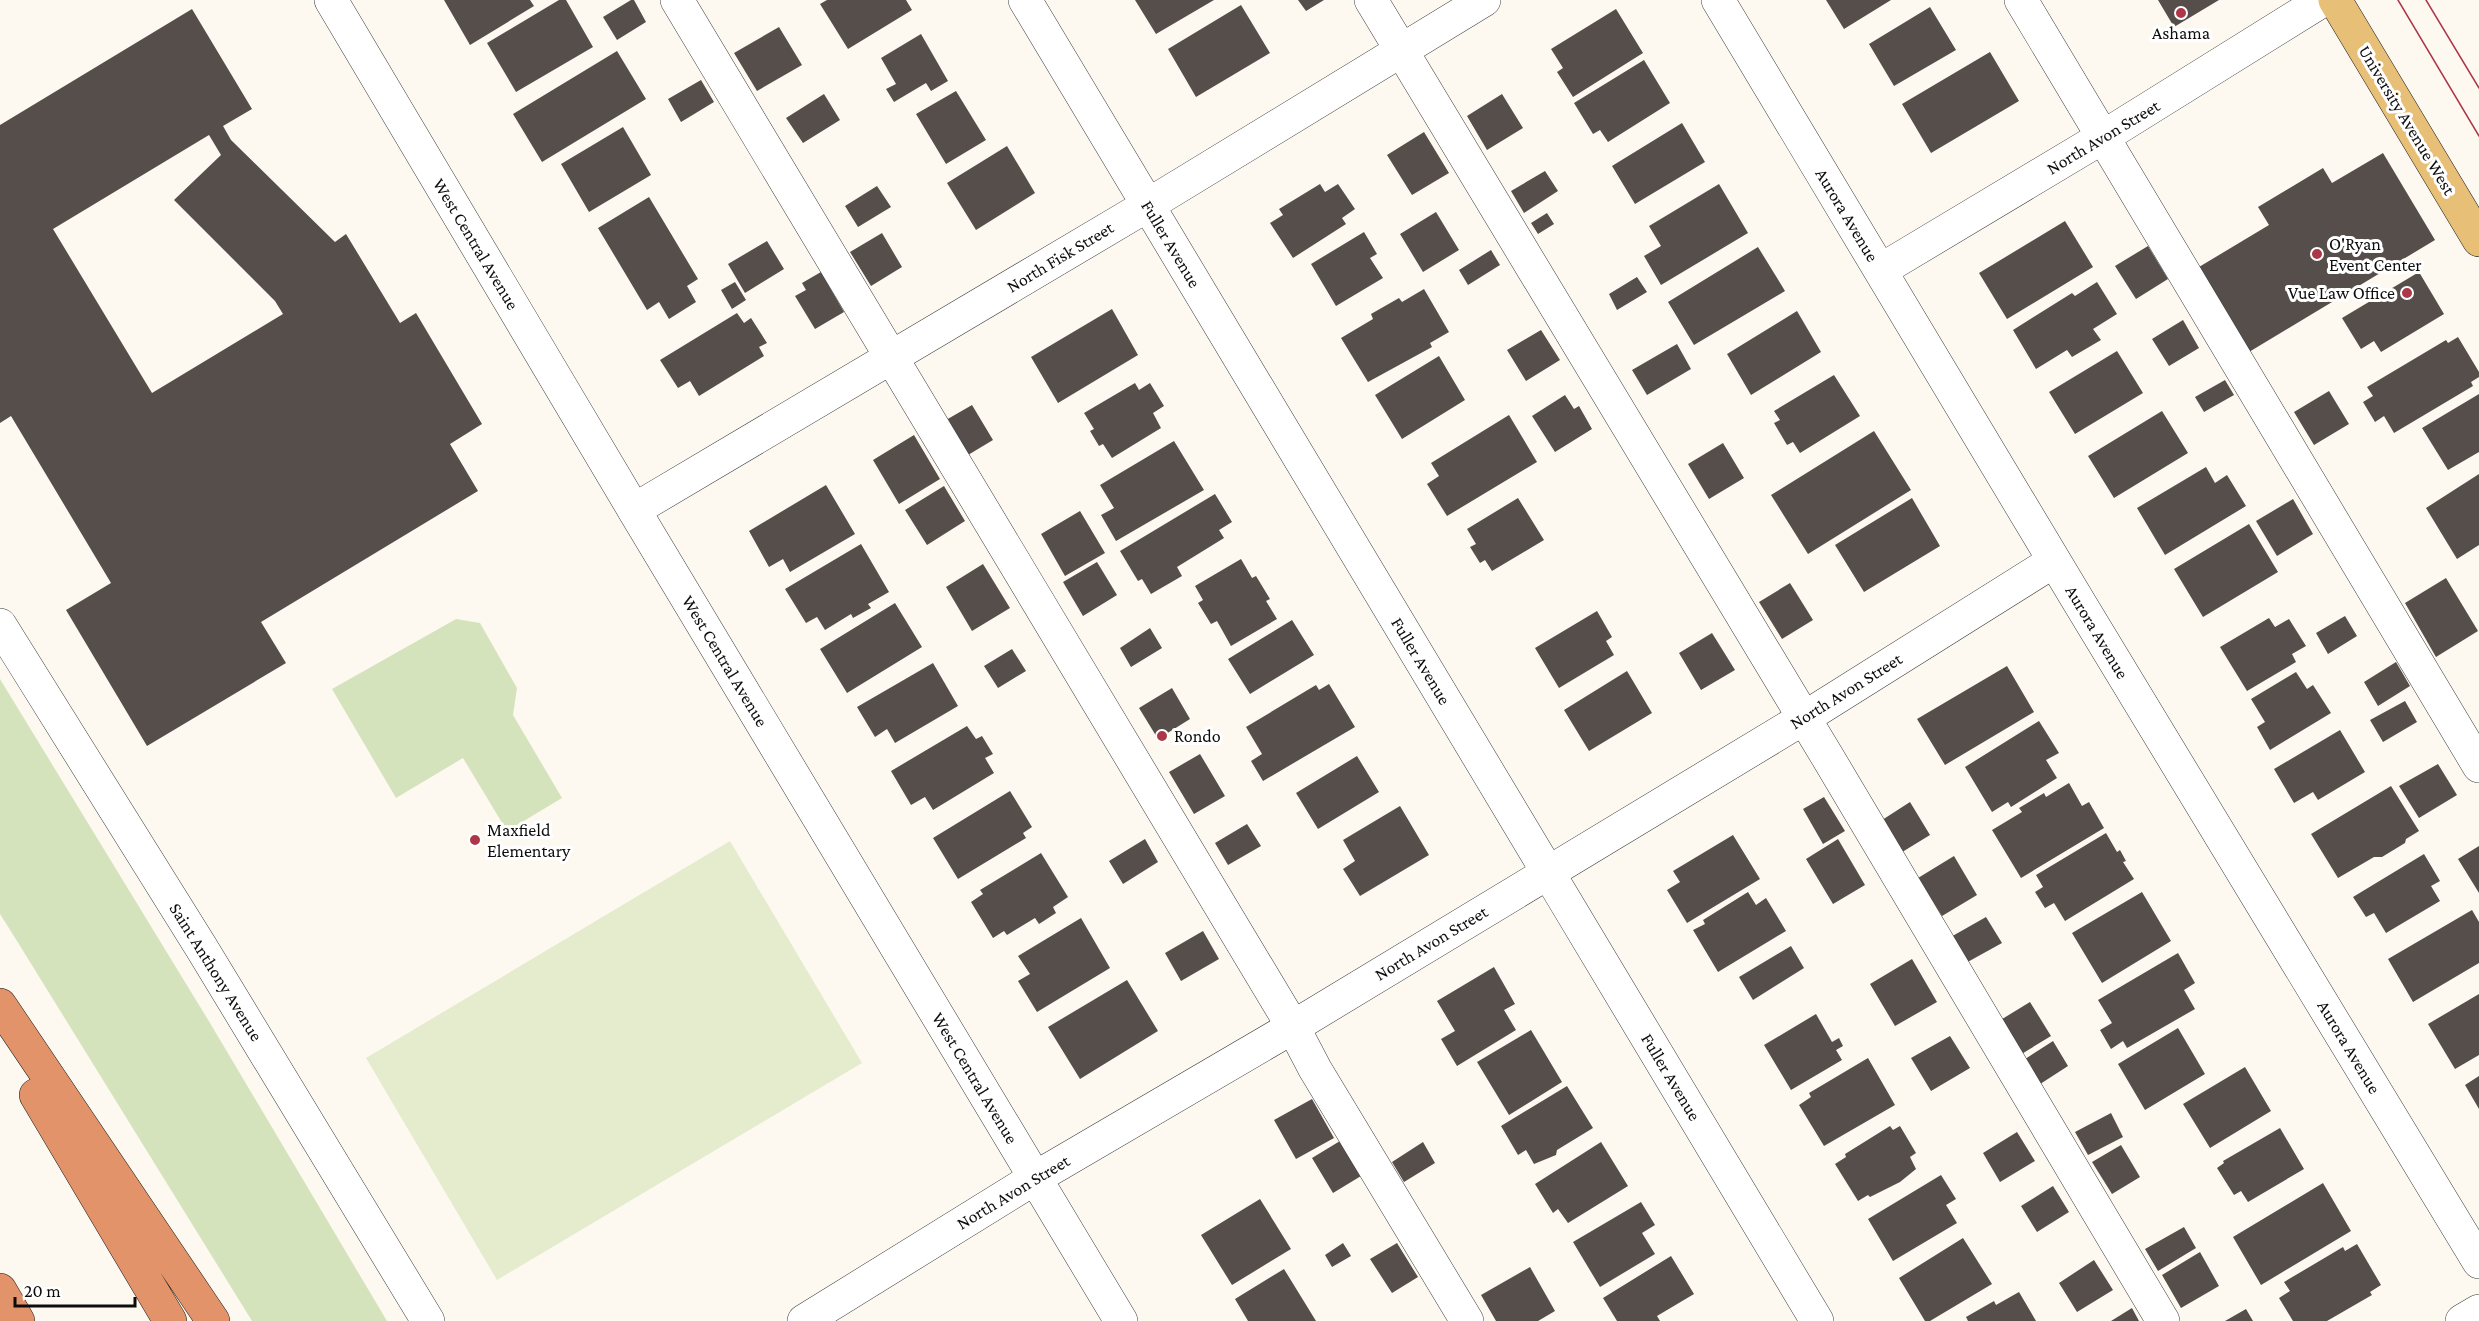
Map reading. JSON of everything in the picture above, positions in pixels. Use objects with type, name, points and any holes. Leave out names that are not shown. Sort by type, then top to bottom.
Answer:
[{"type":"highway","points":[[0,1005],[213,1321]]},
{"type":"highway","points":[[0,1034],[170,1321]]},
{"type":"highway","points":[[0,1290],[18,1321]]},
{"type":"main road","name":"University Avenue West","points":[[2335,0],[2479,240]]},
{"type":"street","name":"West Central Avenue","points":[[331,0],[1121,1321]]},
{"type":"street","points":[[677,0],[1467,1321]]},
{"type":"street","name":"Fuller Avenue","points":[[1026,0],[1817,1321]]},
{"type":"street","points":[[1371,0],[1804,718],[2163,1321]]},
{"type":"street","name":"North Fisk Street","points":[[634,510],[1148,204],[1484,0]]},
{"type":"street","name":"Aurora Avenue","points":[[1718,0],[2054,561],[2479,1262]]},
{"type":"street","points":[[2021,0],[2479,766]]},
{"type":"street","name":"North Avon Street","points":[[1881,270],[2103,137],[2323,0]]},
{"type":"street","name":"North Avon Street","points":[[804,1321],[1035,1178],[1293,1027],[1804,718],[2054,561]]},
{"type":"street","name":"Saint Anthony Avenue","points":[[0,625],[201,947],[428,1321]]},
{"type":"street","points":[[2462,1321],[2479,1311]]},
{"type":"green space","points":[[456,619],[480,623],[517,688],[513,715],[562,798],[507,831],[463,758],[396,798],[332,689]]},
{"type":"green space","points":[[0,679],[210,1023],[387,1321],[252,1321],[0,914]]},
{"type":"green space","points":[[730,841],[862,1063],[497,1280],[366,1058]]},
{"type":"building","points":[[444,0],[530,0],[534,6],[470,45]]},
{"type":"building","points":[[559,0],[566,0],[593,47],[516,92],[487,43]]},
{"type":"building","points":[[634,0],[646,22],[617,40],[603,17]]},
{"type":"building","points":[[827,0],[906,0],[912,10],[848,49],[820,4]]},
{"type":"building","points":[[1135,0],[1214,0],[1156,34]]},
{"type":"building","points":[[1298,0],[1324,0],[1306,11]]},
{"type":"building","points":[[1826,0],[1891,0],[1844,29]]},
{"type":"building","name":"Ashama","points":[[2158,0],[2219,0],[2174,27]]},
{"type":"building","points":[[1241,5],[1270,53],[1196,97],[1168,49]]},
{"type":"building","points":[[1930,7],[1956,50],[1894,86],[1869,44]]},
{"type":"building","points":[[192,9],[252,109],[223,126],[231,140],[335,242],[346,234],[400,323],[416,313],[482,424],[450,444],[478,491],[261,622],[286,663],[147,746],[66,610],[111,583],[11,416],[0,423],[0,125]],"holes":[[[209,135],[221,155],[174,200],[275,301],[283,314],[152,393],[53,229]]]},
{"type":"building","points":[[1616,9],[1643,53],[1573,97],[1557,72],[1563,68],[1551,49]]},
{"type":"building","points":[[779,27],[802,65],[757,91],[734,53]]},
{"type":"building","points":[[921,34],[948,81],[931,91],[926,83],[894,102],[886,89],[896,84],[881,58]]},
{"type":"building","points":[[617,51],[646,99],[542,162],[513,114]]},
{"type":"building","points":[[1990,52],[2019,101],[1931,153],[1902,104]]},
{"type":"building","points":[[1644,60],[1670,103],[1608,142],[1600,130],[1593,134],[1574,103]]},
{"type":"building","points":[[701,80],[714,102],[681,122],[668,99]]},
{"type":"building","points":[[956,91],[986,140],[946,164],[916,114]]},
{"type":"building","points":[[824,94],[840,120],[803,143],[786,118]]},
{"type":"building","points":[[1502,94],[1523,128],[1487,150],[1467,116]]},
{"type":"building","points":[[1682,123],[1705,162],[1635,204],[1612,166]]},
{"type":"building","points":[[623,127],[651,175],[589,212],[561,164]]},
{"type":"building","points":[[1424,132],[1449,173],[1412,195],[1387,155]]},
{"type":"building","points":[[1007,146],[1035,193],[976,230],[947,183]]},
{"type":"building","name":"O'Ryan Event Center","points":[[2383,153],[2435,240],[2249,352],[2199,267],[2269,225],[2258,207],[2323,168],[2332,183]]},
{"type":"building","points":[[1545,171],[1558,191],[1524,213],[1511,191]]},
{"type":"building","points":[[1320,184],[1325,192],[1338,184],[1355,209],[1342,218],[1346,224],[1293,258],[1270,223],[1283,215],[1279,209]]},
{"type":"building","points":[[1719,184],[1748,233],[1661,285],[1644,256],[1661,246],[1649,226]]},
{"type":"building","points":[[877,186],[891,207],[858,227],[845,206]]},
{"type":"building","points":[[649,197],[698,279],[687,286],[696,302],[669,319],[659,302],[647,310],[598,228]]},
{"type":"building","points":[[1436,212],[1459,250],[1423,272],[1400,234]]},
{"type":"building","points":[[1547,213],[1554,224],[1538,234],[1531,223]]},
{"type":"building","points":[[2065,221],[2093,267],[2007,319],[1979,273]]},
{"type":"building","points":[[1364,232],[1377,254],[1370,258],[1383,278],[1336,306],[1311,264]]},
{"type":"building","points":[[882,233],[902,267],[871,286],[850,252]]},
{"type":"building","points":[[767,241],[784,269],[745,293],[728,264]]},
{"type":"building","points":[[2148,246],[2168,279],[2136,299],[2115,266]]},
{"type":"building","points":[[1758,247],[1785,291],[1694,345],[1668,302]]},
{"type":"building","points":[[1491,250],[1500,265],[1468,285],[1459,270]]},
{"type":"building","points":[[821,272],[844,312],[815,329],[795,296],[806,290],[802,283]]},
{"type":"building","name":"Vue Law Office","points":[[2419,272],[2444,314],[2381,352],[2374,341],[2361,349],[2342,318]]},
{"type":"building","points":[[1637,277],[1647,292],[1617,310],[1609,294]]},
{"type":"building","points":[[735,282],[746,300],[732,309],[721,290]]},
{"type":"building","points":[[2097,282],[2117,314],[2093,329],[2101,340],[2072,357],[2067,350],[2036,369],[2013,330],[2072,293],[2075,296]]},
{"type":"building","points":[[1424,289],[1449,332],[1430,343],[1432,347],[1368,382],[1341,338],[1373,319],[1371,314],[1399,298],[1402,302]]},
{"type":"building","points":[[1112,309],[1138,355],[1058,403],[1031,357]]},
{"type":"building","points":[[1797,311],[1821,352],[1751,395],[1727,354]]},
{"type":"building","points":[[737,313],[744,323],[751,318],[767,343],[759,347],[764,356],[699,396],[690,381],[678,388],[660,360]]},
{"type":"building","points":[[2183,320],[2199,348],[2169,366],[2152,339]]},
{"type":"building","points":[[1541,330],[1560,360],[1526,381],[1507,350]]},
{"type":"building","points":[[2458,337],[2479,372],[2479,377],[2471,382],[2473,386],[2394,433],[2384,416],[2375,422],[2363,402],[2373,396],[2367,387],[2446,340],[2448,343]]},
{"type":"building","points":[[1677,344],[1691,369],[1647,395],[1632,370]]},
{"type":"building","points":[[2117,351],[2143,393],[2075,434],[2049,392]]},
{"type":"building","points":[[1439,356],[1465,400],[1402,439],[1375,395]]},
{"type":"building","points":[[1834,375],[1860,416],[1800,453],[1793,442],[1787,445],[1774,423],[1780,420],[1774,411]]},
{"type":"building","points":[[2225,380],[2234,395],[2204,412],[2195,397]]},
{"type":"building","points":[[1135,383],[1139,390],[1150,383],[1164,406],[1153,413],[1161,428],[1112,458],[1103,444],[1099,446],[1090,431],[1094,429],[1084,413]]},
{"type":"building","points":[[2329,391],[2349,424],[2314,445],[2294,412]]},
{"type":"building","points":[[2479,394],[2479,452],[2448,470],[2422,428]]},
{"type":"building","points":[[1565,395],[1574,409],[1579,406],[1592,429],[1555,452],[1532,416]]},
{"type":"building","points":[[972,405],[993,440],[968,455],[946,420]]},
{"type":"building","points":[[2162,411],[2188,453],[2114,498],[2088,456]]},
{"type":"building","points":[[1509,415],[1537,462],[1447,516],[1427,484],[1439,476],[1431,463]]},
{"type":"building","points":[[1874,431],[1911,490],[1808,554],[1771,495]]},
{"type":"building","points":[[914,435],[940,479],[899,504],[873,460]]},
{"type":"building","points":[[1174,441],[1204,490],[1116,541],[1101,515],[1114,508],[1100,485]]},
{"type":"building","points":[[1723,443],[1744,478],[1709,499],[1688,464]]},
{"type":"building","points":[[2206,467],[2215,483],[2227,475],[2246,506],[2165,555],[2137,508]]},
{"type":"building","points":[[2479,474],[2479,545],[2457,559],[2426,508]]},
{"type":"building","points":[[826,485],[855,534],[790,572],[783,559],[769,567],[749,531]]},
{"type":"building","points":[[944,486],[965,521],[927,545],[905,510]]},
{"type":"building","points":[[1215,494],[1232,522],[1219,530],[1224,538],[1177,567],[1182,576],[1151,594],[1142,579],[1138,581],[1120,551]]},
{"type":"building","points":[[1518,498],[1544,540],[1492,571],[1485,560],[1480,563],[1470,547],[1476,544],[1467,529]]},
{"type":"building","points":[[1912,498],[1940,546],[1864,592],[1835,545]]},
{"type":"building","points":[[2293,499],[2313,534],[2277,556],[2256,521]]},
{"type":"building","points":[[1080,511],[1105,553],[1065,576],[1041,534]]},
{"type":"building","points":[[2249,524],[2278,572],[2203,617],[2174,569]]},
{"type":"building","points":[[861,544],[889,592],[868,604],[871,608],[853,618],[851,614],[825,630],[817,617],[806,623],[785,589]]},
{"type":"building","points":[[1241,559],[1252,578],[1256,576],[1270,599],[1266,601],[1277,619],[1231,646],[1217,621],[1211,624],[1198,603],[1203,600],[1195,586]]},
{"type":"building","points":[[1097,562],[1117,595],[1083,616],[1063,582]]},
{"type":"building","points":[[983,564],[1010,608],[972,631],[946,587]]},
{"type":"building","points":[[2446,578],[2478,631],[2436,657],[2405,603]]},
{"type":"building","points":[[1790,583],[1813,620],[1782,639],[1759,602]]},
{"type":"building","points":[[895,603],[922,647],[847,693],[820,649]]},
{"type":"building","points":[[1597,611],[1612,637],[1606,641],[1614,655],[1559,688],[1535,648]]},
{"type":"building","points":[[2345,616],[2357,636],[2328,654],[2316,633]]},
{"type":"building","points":[[2269,618],[2275,627],[2289,619],[2306,646],[2292,654],[2296,662],[2247,691],[2220,647]]},
{"type":"building","points":[[1292,620],[1314,655],[1250,694],[1228,659]]},
{"type":"building","points":[[1150,628],[1162,648],[1131,667],[1120,648]]},
{"type":"building","points":[[1712,633],[1735,670],[1701,690],[1679,653]]},
{"type":"building","points":[[1012,649],[1026,671],[998,688],[984,666]]},
{"type":"building","points":[[2396,662],[2410,686],[2378,706],[2364,682]]},
{"type":"building","points":[[933,663],[958,706],[895,743],[887,729],[875,737],[857,707]]},
{"type":"building","points":[[2007,666],[2034,712],[1945,765],[1917,719]]},
{"type":"building","points":[[1627,671],[1652,713],[1589,751],[1564,710]]},
{"type":"building","points":[[2296,672],[2307,689],[2313,685],[2331,713],[2270,750],[2257,727],[2265,722],[2251,699]]},
{"type":"building","points":[[1329,684],[1355,727],[1263,781],[1251,761],[1262,754],[1246,727],[1316,685],[1319,690]]},
{"type":"building","points":[[1172,688],[1190,719],[1158,739],[1139,708]]},
{"type":"building","points":[[2405,701],[2417,722],[2383,742],[2370,720]]},
{"type":"building","points":[[2039,721],[2059,753],[2046,760],[2057,778],[2011,807],[2008,802],[1992,812],[1965,767]]},
{"type":"building","points":[[967,726],[976,739],[982,736],[993,754],[985,758],[994,773],[933,810],[925,797],[911,805],[891,771]]},
{"type":"building","points":[[2340,730],[2365,772],[2318,800],[2313,792],[2294,803],[2274,769]]},
{"type":"building","points":[[1200,754],[1225,796],[1194,814],[1169,772]]},
{"type":"building","points":[[1357,756],[1379,792],[1318,829],[1296,793]]},
{"type":"building","points":[[2438,764],[2457,795],[2419,818],[2399,786]]},
{"type":"building","points":[[2069,783],[2082,806],[2089,802],[2104,828],[2021,878],[1992,830],[2022,812],[2019,808],[2044,793],[2046,797]]},
{"type":"building","points":[[2391,786],[2419,831],[2382,857],[2374,857],[2338,878],[2311,834]]},
{"type":"building","points":[[1010,791],[1032,827],[1023,833],[1026,838],[958,879],[933,838]]},
{"type":"building","points":[[1824,797],[1845,831],[1823,844],[1803,809]]},
{"type":"building","points":[[1910,802],[1930,835],[1899,854],[1879,822]]},
{"type":"building","points":[[1400,806],[1429,855],[1360,896],[1343,869],[1355,861],[1343,840]]},
{"type":"building","points":[[1247,824],[1261,846],[1228,865],[1215,843]]},
{"type":"building","points":[[2106,833],[2117,852],[2120,850],[2126,861],[2123,862],[2134,879],[2065,921],[2054,903],[2045,908],[2035,892],[2043,887],[2036,875]]},
{"type":"building","points":[[1733,835],[1760,879],[1687,923],[1667,890],[1680,882],[1673,871]]},
{"type":"building","points":[[1145,839],[1158,862],[1123,884],[1109,861]]},
{"type":"building","points":[[1838,839],[1865,885],[1833,904],[1806,859]]},
{"type":"building","points":[[2479,846],[2479,893],[2458,859]]},
{"type":"building","points":[[1041,853],[1068,897],[1053,907],[1056,913],[1039,924],[1035,918],[1007,935],[1004,931],[993,938],[971,902],[983,894],[980,890]]},
{"type":"building","points":[[2424,854],[2440,881],[2431,886],[2440,901],[2386,933],[2374,913],[2366,917],[2353,897]]},
{"type":"building","points":[[1954,856],[1977,895],[1942,916],[1918,878]]},
{"type":"building","points":[[1748,892],[1756,905],[1766,898],[1786,931],[1718,972],[1693,930],[1705,924],[1703,920]]},
{"type":"building","points":[[2142,892],[2171,941],[2102,983],[2072,933]]},
{"type":"building","points":[[2472,910],[2479,922],[2479,963],[2413,1002],[2388,959]]},
{"type":"building","points":[[1986,917],[2002,943],[1964,964],[1949,938]]},
{"type":"building","points":[[1081,918],[1110,968],[1037,1012],[1018,981],[1030,974],[1018,956]]},
{"type":"building","points":[[1203,931],[1219,959],[1181,981],[1165,953]]},
{"type":"building","points":[[1791,946],[1804,968],[1753,1000],[1739,977]]},
{"type":"building","points":[[2178,953],[2195,983],[2184,990],[2195,1009],[2127,1048],[2123,1041],[2111,1049],[2100,1030],[2112,1023],[2098,1000]]},
{"type":"building","points":[[1912,959],[1937,1002],[1895,1026],[1870,984]]},
{"type":"building","points":[[1494,967],[1515,1004],[1504,1010],[1516,1030],[1457,1066],[1441,1039],[1455,1031],[1437,1001]]},
{"type":"building","points":[[1127,980],[1158,1031],[1080,1079],[1048,1027]]},
{"type":"building","points":[[2479,994],[2479,1055],[2455,1069],[2428,1024]]},
{"type":"building","points":[[2030,1002],[2051,1036],[2015,1058],[1994,1024]]},
{"type":"building","points":[[1816,1014],[1832,1042],[1839,1038],[1843,1046],[1836,1050],[1842,1060],[1791,1090],[1764,1045]]},
{"type":"building","points":[[2178,1028],[2205,1074],[2145,1110],[2118,1064]]},
{"type":"building","points":[[1531,1030],[1562,1082],[1509,1115],[1477,1062]]},
{"type":"building","points":[[1950,1036],[1970,1068],[1931,1091],[1911,1058]]},
{"type":"building","points":[[2053,1041],[2068,1066],[2034,1088],[2019,1063]]},
{"type":"building","points":[[1868,1058],[1895,1105],[1824,1146],[1799,1105],[1811,1097],[1809,1093]]},
{"type":"building","points":[[2245,1067],[2271,1111],[2210,1148],[2183,1104]]},
{"type":"building","points":[[2479,1076],[2479,1109],[2465,1085]]},
{"type":"building","points":[[1567,1086],[1593,1128],[1557,1150],[1556,1155],[1534,1164],[1526,1150],[1518,1155],[1501,1126]]},
{"type":"building","points":[[1312,1099],[1334,1138],[1296,1159],[1274,1120]]},
{"type":"building","points":[[2111,1113],[2123,1137],[2088,1155],[2075,1132]]},
{"type":"building","points":[[1890,1126],[1893,1130],[1900,1126],[1916,1153],[1910,1157],[1916,1169],[1900,1182],[1858,1201],[1835,1164],[1846,1157],[1845,1154]]},
{"type":"building","points":[[2280,1128],[2304,1169],[2248,1202],[2241,1191],[2234,1195],[2217,1168],[2224,1163],[2223,1161]]},
{"type":"building","points":[[2017,1132],[2035,1161],[2000,1182],[1983,1153]]},
{"type":"building","points":[[1340,1141],[1361,1176],[1333,1193],[1312,1158]]},
{"type":"building","points":[[1423,1142],[1435,1163],[1404,1182],[1392,1162]]},
{"type":"building","points":[[1601,1142],[1628,1186],[1568,1223],[1558,1209],[1553,1213],[1535,1184]]},
{"type":"building","points":[[2121,1145],[2140,1177],[2112,1194],[2092,1162]]},
{"type":"building","points":[[1941,1175],[1956,1199],[1946,1205],[1957,1223],[1893,1261],[1868,1219]]},
{"type":"building","points":[[2323,1183],[2351,1231],[2261,1285],[2233,1237]]},
{"type":"building","points":[[2053,1186],[2069,1212],[2037,1232],[2021,1206]]},
{"type":"building","points":[[1260,1199],[1291,1249],[1232,1285],[1201,1235]]},
{"type":"building","points":[[1641,1202],[1655,1225],[1642,1233],[1655,1254],[1600,1287],[1573,1242]]},
{"type":"building","points":[[2184,1227],[2196,1248],[2158,1271],[2145,1249]]},
{"type":"building","points":[[1963,1238],[1992,1284],[1930,1321],[1925,1321],[1899,1278]]},
{"type":"building","points":[[1343,1243],[1351,1256],[1332,1267],[1325,1255]]},
{"type":"building","points":[[1397,1243],[1418,1277],[1392,1293],[1370,1259]]},
{"type":"building","points":[[2357,1244],[2381,1285],[2370,1292],[2372,1295],[2327,1321],[2293,1321],[2279,1298],[2290,1291],[2284,1282],[2343,1247],[2345,1251]]},
{"type":"building","points":[[2200,1252],[2219,1286],[2181,1308],[2162,1275]]},
{"type":"building","points":[[1671,1256],[1694,1294],[1657,1316],[1660,1321],[1617,1321],[1603,1298]]},
{"type":"building","points":[[2094,1260],[2113,1290],[2077,1312],[2059,1283]]},
{"type":"building","points":[[1530,1267],[1555,1311],[1538,1321],[1496,1321],[1481,1295]]},
{"type":"building","points":[[1284,1269],[1316,1321],[1248,1321],[1235,1299]]},
{"type":"building","points":[[2019,1292],[2036,1321],[1968,1321],[1966,1317],[1994,1301],[1996,1305]]},
{"type":"building","points":[[2132,1308],[2139,1321],[2111,1321]]},
{"type":"building","points":[[2246,1309],[2253,1321],[2225,1321]]},
{"type":"tram line","points":[[2398,0],[2479,136]]},
{"type":"tram line","points":[[2426,0],[2479,88]]},
{"type":"place","name":"Ashama","points":[[2181,13]]},
{"type":"place","name":"O'Ryan Event Center","points":[[2317,254]]},
{"type":"place","name":"Vue Law Office","points":[[2407,293]]},
{"type":"place","name":"Rondo","points":[[1162,736]]},
{"type":"place","name":"Maxfield Elementary","points":[[475,840]]}]
